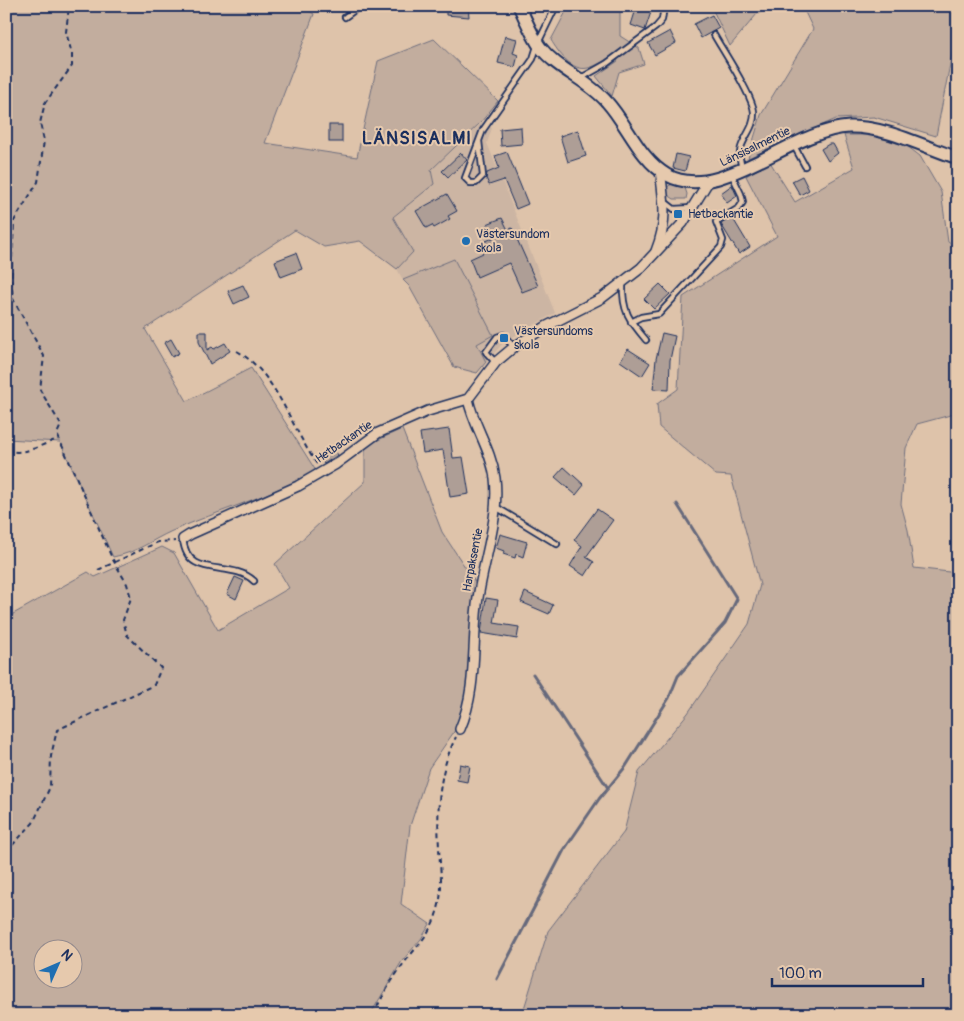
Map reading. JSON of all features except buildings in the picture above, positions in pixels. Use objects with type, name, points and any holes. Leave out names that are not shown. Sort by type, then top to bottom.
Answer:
[{"type":"street","name":"Länsisalmentie","points":[[519,6],[538,43],[549,57],[580,78],[611,106],[660,170],[678,180],[708,182],[731,174],[793,143],[826,131],[859,128],[892,135],[958,158]]},
{"type":"street","points":[[655,253],[664,232],[664,201],[660,170]]},
{"type":"street","points":[[468,399],[496,362],[514,347],[547,326],[602,298],[623,284],[683,223],[708,182]]},
{"type":"street","name":"Hetbackantie","points":[[184,540],[191,534],[298,486],[323,472],[378,433],[428,411],[468,399]]},
{"type":"street","name":"Harpaksentie","points":[[460,729],[472,687],[478,603],[494,506],[493,469],[488,449],[474,424],[468,399]]},
{"type":"lane","points":[[345,17],[360,6]]},
{"type":"lane","points":[[479,141],[483,176],[476,183],[470,183],[465,178],[479,141],[501,101],[533,59],[538,43],[556,6]]},
{"type":"lane","points":[[580,78],[606,64],[656,27],[662,20],[664,6]]},
{"type":"lane","points":[[714,35],[753,106],[753,120],[738,157],[743,168]]},
{"type":"lane","points":[[793,143],[805,166]]},
{"type":"lane","points":[[631,322],[641,317],[659,314],[721,247],[723,240],[716,222],[739,208],[743,202],[742,194],[731,174]]},
{"type":"lane","points":[[664,201],[674,209],[692,208]]},
{"type":"lane","points":[[623,284],[622,300],[625,312],[646,340]]},
{"type":"lane","points":[[496,362],[486,352],[497,337],[503,335],[514,347]]},
{"type":"lane","points":[[494,506],[557,544]]},
{"type":"lane","points":[[184,540],[184,551],[189,559],[198,564],[241,571],[254,581]]},
{"type":"path","points":[[6,852],[33,823],[50,787],[51,756],[57,730],[154,685],[161,668],[128,636],[123,620],[131,598],[127,584],[115,563],[57,434],[61,426],[40,390],[44,356],[13,299],[11,280],[14,221],[38,182],[44,141],[40,123],[45,103],[72,66],[72,54],[66,32],[69,6]]},
{"type":"path","points":[[237,351],[245,356],[267,378],[323,472]]},
{"type":"path","points":[[6,449],[12,453],[20,452],[59,439]]},
{"type":"path","points":[[98,570],[158,542],[184,540]]},
{"type":"path","points":[[373,1015],[404,963],[423,940],[437,912],[441,875],[438,822],[441,782],[443,770],[460,729]]},
{"type":"shaded area","points":[[6,6],[301,6],[314,14],[265,143],[357,157],[378,61],[434,39],[498,101],[481,122],[431,170],[434,184],[393,217],[413,252],[397,269],[360,241],[324,247],[295,230],[145,329],[187,401],[251,368],[316,471],[281,488],[190,523],[137,549],[113,557],[60,442],[6,439]]},
{"type":"shaded area","points":[[569,6],[620,6],[620,36],[639,48],[644,64],[619,72],[612,96],[596,76],[618,61],[614,55],[595,66],[588,68],[576,67],[566,60],[551,40]]},
{"type":"shaded area","points":[[711,6],[774,6],[757,14],[730,46]]},
{"type":"shaded area","points":[[788,6],[958,6],[958,23],[936,136],[874,117],[836,119],[748,158],[761,115],[813,29],[804,10]]},
{"type":"shaded area","name":"Västersundom skola","points":[[481,122],[492,128],[487,143],[555,313],[504,342],[477,373],[454,367],[409,286],[397,269],[413,252],[393,218],[434,184],[431,170]]},
{"type":"shaded area","points":[[844,135],[870,135],[907,146],[920,156],[941,192],[948,242],[958,249],[958,413],[917,424],[906,448],[901,504],[908,530],[914,568],[958,573],[958,1015],[522,1015],[548,931],[624,832],[639,772],[688,713],[749,624],[760,585],[731,476],[716,475],[659,427],[657,404],[678,389],[683,297],[777,236],[746,176],[770,162],[795,202],[854,168]]},
{"type":"shaded area","points":[[672,184],[685,188],[686,199],[674,199],[668,195],[667,187]]},
{"type":"shaded area","points":[[454,259],[493,335],[477,344],[486,362],[477,373],[454,367],[409,286],[403,280]]},
{"type":"shaded area","points":[[402,429],[442,532],[477,585],[471,628],[466,702],[458,726],[429,768],[410,826],[401,904],[430,924],[421,939],[402,961],[370,1015],[6,1015],[6,618],[88,572],[95,577],[162,547],[174,553],[218,630],[289,588],[275,564],[365,482],[365,446]]},
{"type":"waterway","points":[[497,979],[564,850],[599,799],[626,766],[669,698],[678,676],[725,623],[737,599],[677,504]]},
{"type":"waterway","points":[[533,674],[608,788]]},
{"type":"place","name":"Hetbackantie","points":[[678,214]]},
{"type":"place","name":"Västersundom skola","points":[[466,241]]},
{"type":"place","name":"Västersundoms skola","points":[[504,338]]},
{"type":"district","name":"LÄNSISALMI","points":[[417,138]]}]
